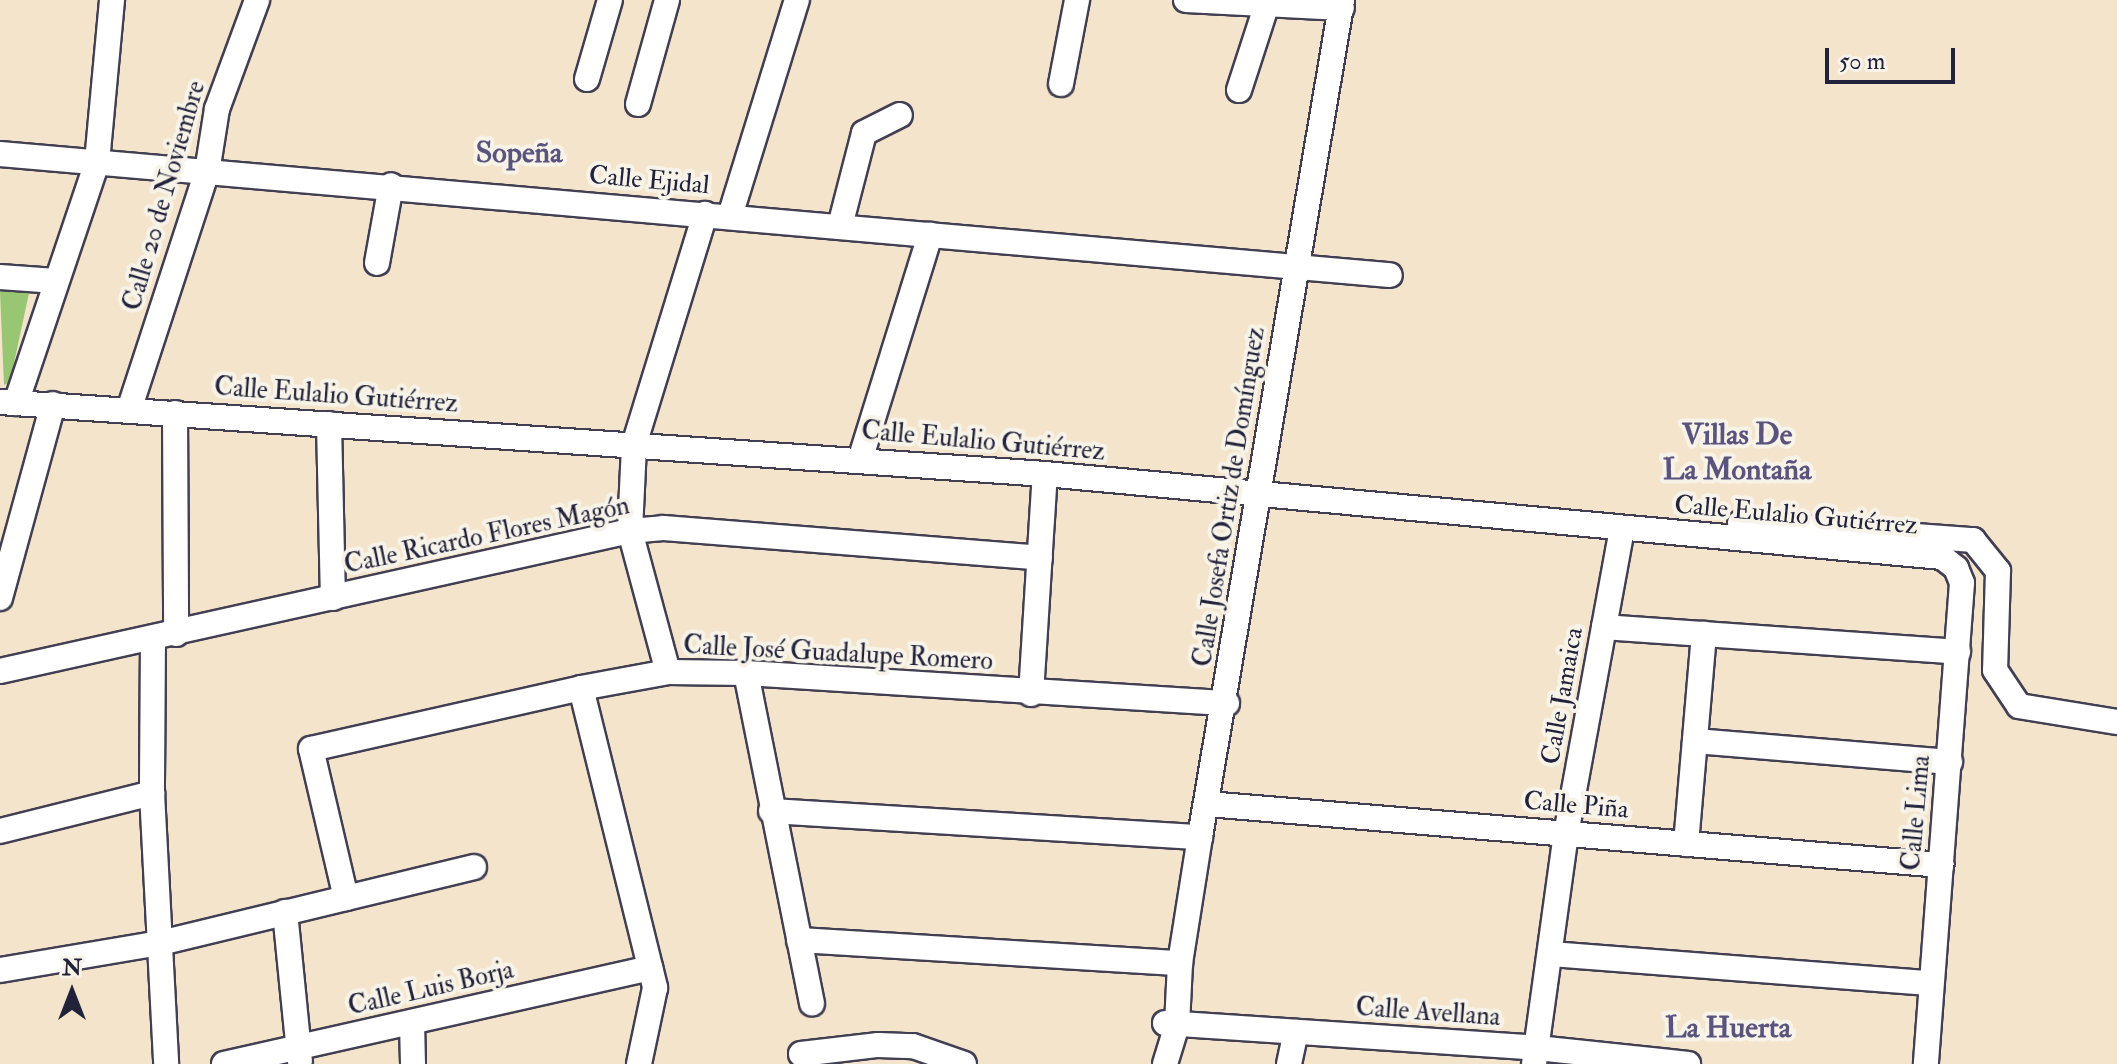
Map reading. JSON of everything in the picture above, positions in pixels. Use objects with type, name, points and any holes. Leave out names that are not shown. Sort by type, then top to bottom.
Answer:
[{"type":"street","points":[[8,402],[56,281],[97,162],[112,0]]},
{"type":"street","name":"Calle 20 de Noviembre","points":[[129,410],[207,172],[217,109],[257,0]]},
{"type":"street","points":[[587,79],[610,0]]},
{"type":"street","points":[[638,104],[667,0]]},
{"type":"street","points":[[730,216],[797,0]]},
{"type":"street","points":[[1061,84],[1077,0]]},
{"type":"street","points":[[1186,0],[1267,4],[1344,3]]},
{"type":"street","name":"Calle Josefa Ortiz de Domínguez","points":[[1165,1064],[1200,837],[1227,703],[1293,267],[1344,3]]},
{"type":"street","points":[[1239,90],[1267,4]]},
{"type":"street","points":[[840,226],[864,133],[900,115]]},
{"type":"street","name":"Calle Ejidal","points":[[0,154],[391,185],[1390,275]]},
{"type":"street","points":[[377,263],[391,185]]},
{"type":"street","points":[[668,672],[630,531],[634,445],[705,214]]},
{"type":"street","points":[[860,460],[930,235]]},
{"type":"street","points":[[0,277],[56,281]]},
{"type":"street","name":"Calle Eulalio Gutiérrez","points":[[8,402],[1045,474],[1942,557],[1956,568]]},
{"type":"street","points":[[0,598],[6,561],[53,404]]},
{"type":"street","points":[[166,1064],[152,793],[164,636],[175,413]]},
{"type":"street","points":[[329,424],[333,598]]},
{"type":"street","points":[[1031,694],[1045,474]]},
{"type":"street","points":[[1555,523],[1616,514],[1973,540],[1998,571],[1995,670],[2019,706],[2117,722]]},
{"type":"street","name":"Calle Ricardo Flores Magón","points":[[0,671],[630,531],[663,528],[1040,558]]},
{"type":"street","name":"Calle Jamaica","points":[[1535,1056],[1566,834],[1622,529]]},
{"type":"street","name":"Calle Lima","points":[[1926,1064],[1958,652],[1962,583],[1956,568]]},
{"type":"street","points":[[1604,627],[1958,652]]},
{"type":"street","points":[[1686,844],[1704,634]]},
{"type":"street","name":"Calle José Guadalupe Romero","points":[[346,898],[311,749],[581,688],[668,672],[746,673],[1031,694],[1227,703]]},
{"type":"street","points":[[746,673],[771,811],[812,1003]]},
{"type":"street","points":[[581,688],[655,988],[639,1064]]},
{"type":"street","points":[[1695,741],[1950,762]]},
{"type":"street","points":[[0,831],[152,793]]},
{"type":"street","name":"Calle Piña","points":[[1207,804],[1941,865]]},
{"type":"street","points":[[771,811],[1200,837]]},
{"type":"street","points":[[0,970],[160,943],[474,867]]},
{"type":"street","points":[[285,912],[300,1056]]},
{"type":"street","points":[[799,940],[1180,963]]},
{"type":"street","points":[[1550,954],[1930,983]]},
{"type":"street","name":"Calle Luis Borja","points":[[224,1064],[300,1056],[412,1023],[650,968]]},
{"type":"street","name":"Calle Josefa Ortiz de Domínguez","points":[[1152,1064],[1173,1017]]},
{"type":"street","name":"Calle Avellana","points":[[1173,1017],[1433,1053],[1688,1064]]},
{"type":"street","points":[[412,1023],[413,1064]]},
{"type":"street","points":[[1289,1064],[1296,1032]]},
{"type":"street","points":[[801,1054],[878,1045],[913,1046],[964,1064]]},
{"type":"green space","points":[[0,291],[29,293],[10,382],[4,385]]},
{"type":"district","name":"Sopeña","points":[[519,153]]},
{"type":"district","name":"Villas De La Montaña","points":[[1737,452]]},
{"type":"district","name":"La Huerta","points":[[1728,1028]]}]
